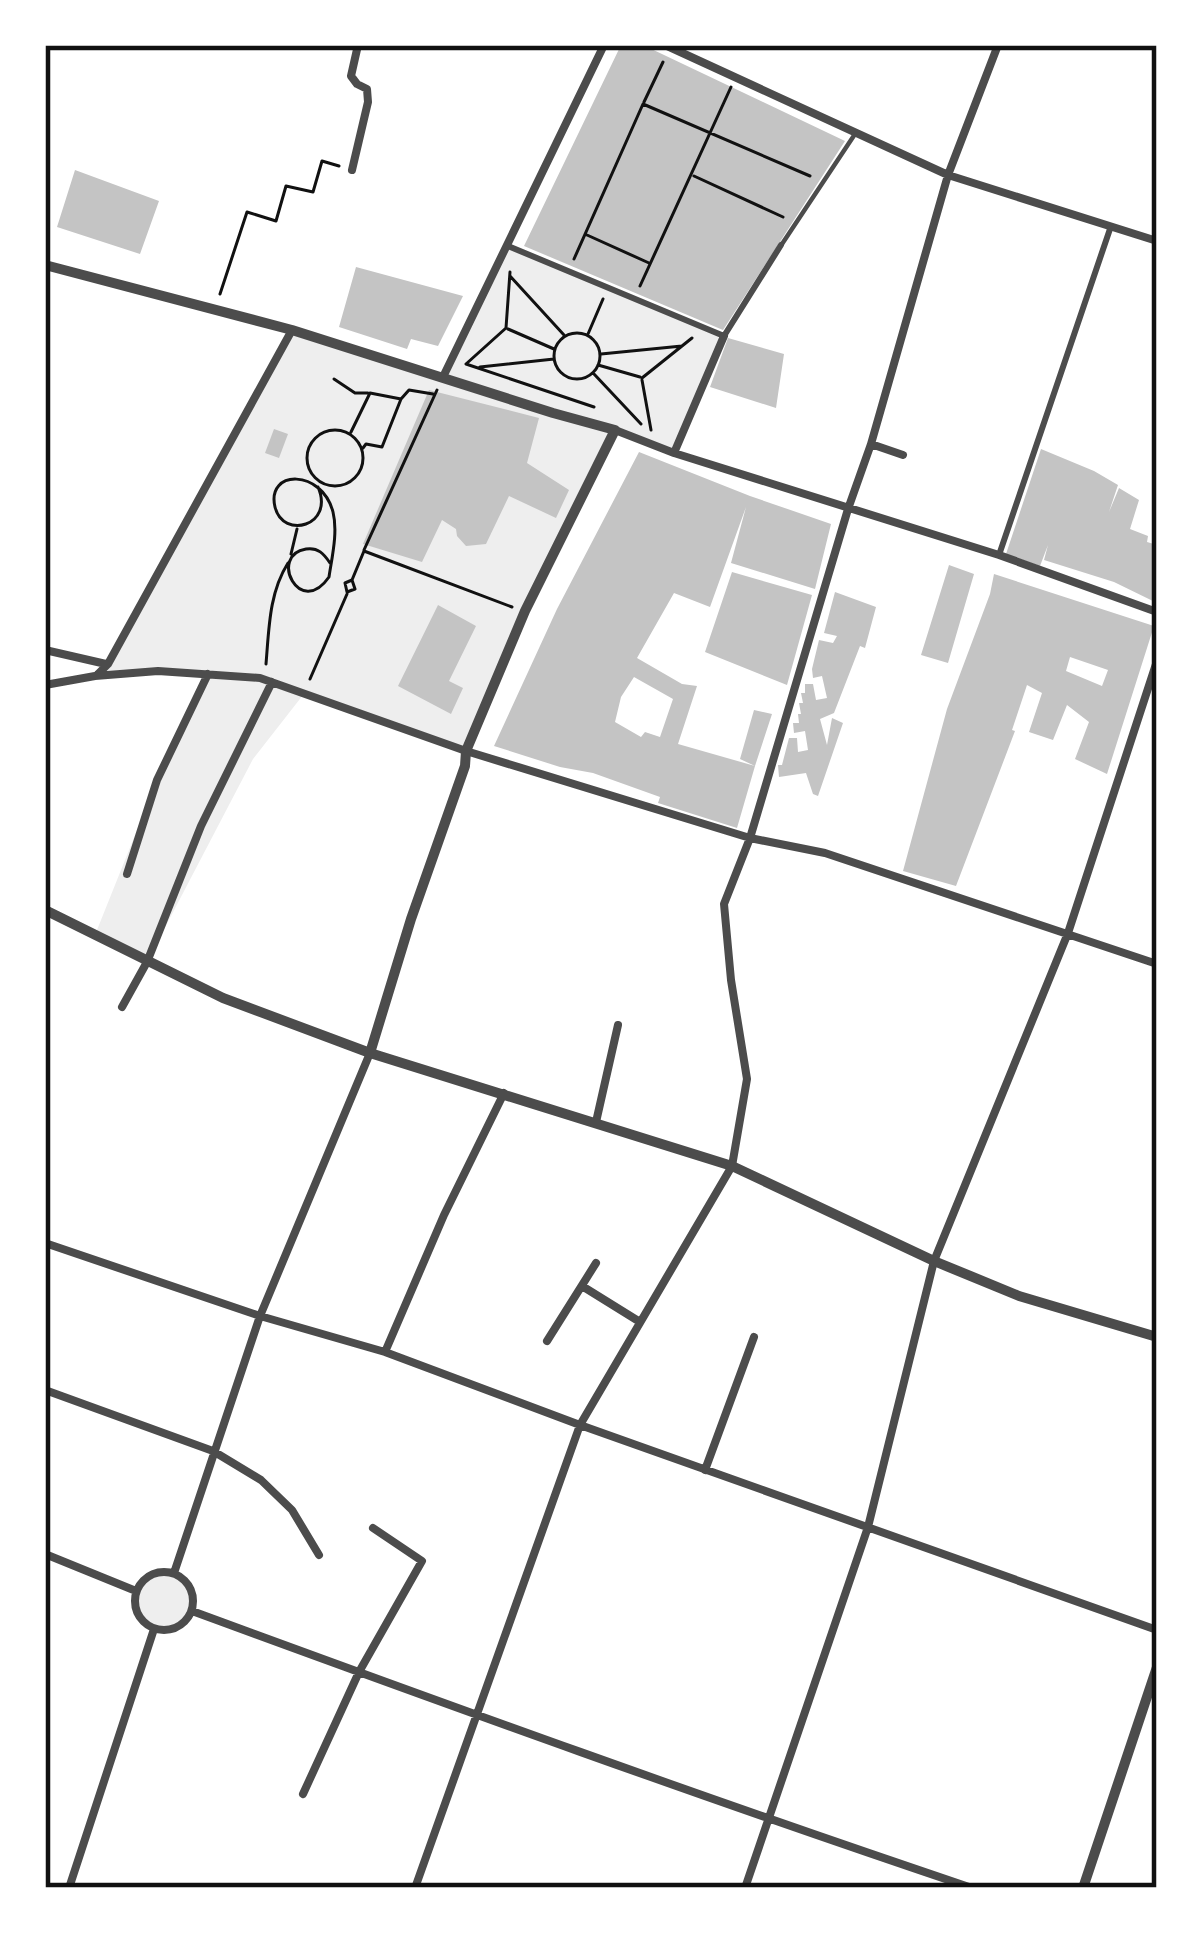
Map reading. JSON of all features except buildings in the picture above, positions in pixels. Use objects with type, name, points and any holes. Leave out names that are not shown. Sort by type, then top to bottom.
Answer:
[{"type":"street","points":[[352,170],[368,102],[368,89],[351,76],[358,45]]},
{"type":"street","points":[[443,377],[604,45]]},
{"type":"street","points":[[415,1888],[580,1425],[733,1166],[747,1079],[730,980],[724,904],[750,838],[848,509],[872,444],[948,175],[998,45]]},
{"type":"street","points":[[667,46],[948,175],[1157,241]]},
{"type":"street","points":[[999,555],[1112,226]]},
{"type":"street","points":[[674,453],[724,336],[781,245]]},
{"type":"street","points":[[510,247],[724,336]]},
{"type":"street","points":[[45,266],[292,330],[553,413],[619,424],[674,453],[999,555],[1157,611]]},
{"type":"street","points":[[95,676],[108,664],[292,330]]},
{"type":"street","points":[[174,1573],[260,1316],[370,1053],[466,751],[525,611],[619,424]]},
{"type":"street","points":[[872,444],[903,455]]},
{"type":"street","points":[[45,650],[108,664]]},
{"type":"street","points":[[745,1888],[868,1527],[934,1261],[1068,932],[1157,661]]},
{"type":"street","points":[[45,685],[158,671],[260,678],[466,751],[750,838],[825,854],[1157,964]]},
{"type":"street","points":[[127,874],[157,780],[208,674]]},
{"type":"street","points":[[122,1007],[147,962],[201,826],[272,682]]},
{"type":"street","points":[[45,910],[223,998],[370,1053],[733,1166],[1019,1296],[1157,1337]]},
{"type":"street","points":[[596,1122],[618,1025]]},
{"type":"street","points":[[385,1352],[444,1215],[504,1094]]},
{"type":"street","points":[[45,1243],[260,1316],[385,1352],[1157,1630]]},
{"type":"street","points":[[547,1342],[596,1263]]},
{"type":"street","points":[[582,1286],[640,1322]]},
{"type":"street","points":[[705,1470],[754,1337]]},
{"type":"street","points":[[45,1390],[213,1451],[261,1480],[292,1510],[319,1555]]},
{"type":"street","points":[[303,1794],[359,1672],[422,1561],[373,1528]]},
{"type":"street","points":[[45,1554],[136,1591]]},
{"type":"street","points":[[159,1571],[174,1573],[187,1581],[193,1595],[192,1611],[170,1630],[154,1628],[142,1620],[135,1606],[136,1591],[145,1578],[159,1571]]},
{"type":"street","points":[[192,1611],[972,1888]]},
{"type":"street","points":[[69,1888],[154,1628]]},
{"type":"street","points":[[1083,1888],[1157,1667]]},
{"type":"lane","points":[[781,245],[855,134]]},
{"type":"path","points":[[569,271],[667,46]]},
{"type":"path","points":[[635,299],[735,78]]},
{"type":"path","points":[[644,104],[824,182]]},
{"type":"path","points":[[214,310],[247,212],[276,221],[286,186],[313,192],[322,161],[352,170]]},
{"type":"path","points":[[691,175],[796,223]]},
{"type":"path","points":[[585,235],[651,263]]},
{"type":"path","points":[[510,247],[506,328],[466,364],[603,411]]},
{"type":"path","points":[[510,276],[565,336]]},
{"type":"path","points":[[587,336],[608,287]]},
{"type":"path","points":[[506,328],[555,349]]},
{"type":"path","points":[[642,378],[705,328]]},
{"type":"path","points":[[565,336],[587,336],[596,343],[598,365],[580,379],[568,378],[557,367],[555,349],[565,336]]},
{"type":"path","points":[[599,354],[682,346]]},
{"type":"path","points":[[478,368],[554,359]]},
{"type":"path","points":[[598,365],[642,378]]},
{"type":"path","points":[[593,373],[644,427]]},
{"type":"path","points":[[304,694],[347,592],[345,583],[352,580],[443,377]]},
{"type":"path","points":[[642,378],[653,443]]},
{"type":"path","points":[[334,379],[355,393],[401,399]]},
{"type":"path","points":[[362,449],[382,447],[401,399],[410,391],[435,394]]},
{"type":"path","points":[[350,434],[370,393]]},
{"type":"path","points":[[619,424],[651,430]]},
{"type":"path","points":[[312,482],[308,452],[317,437],[333,430],[350,434],[362,449],[357,475],[350,482],[318,487]]},
{"type":"path","points":[[310,470],[332,485]]},
{"type":"path","points":[[298,526],[288,566],[290,579],[314,591],[326,583],[331,570],[334,529],[327,497],[318,487],[312,482],[289,479],[277,490],[275,507],[284,521],[306,525],[318,516],[322,501],[318,487]]},
{"type":"path","points":[[272,682],[266,665],[275,589],[291,559],[302,550],[315,549],[330,563]]},
{"type":"path","points":[[364,551],[525,611]]},
{"type":"shaded area","points":[[508,246],[724,336],[674,453],[616,430],[525,611],[466,751],[303,695],[253,759],[147,962],[95,935],[157,780],[208,675],[158,671],[96,676],[108,664],[292,330],[443,377]]},
{"type":"shaded area","points":[[164,1572],[185,1580],[193,1601],[185,1622],[164,1630],[143,1622],[135,1601],[143,1580]]}]
